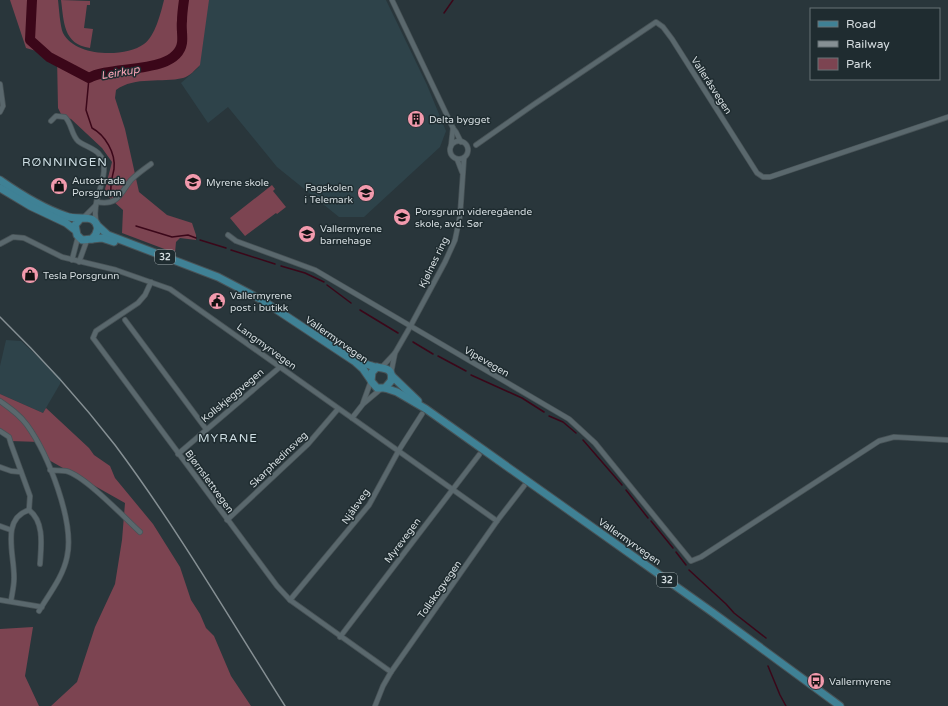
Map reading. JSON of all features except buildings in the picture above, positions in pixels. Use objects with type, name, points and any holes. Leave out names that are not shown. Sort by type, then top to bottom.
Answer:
[{"type":"main road","name":"32","points":[[0,180],[52,210],[68,217],[81,219],[90,218],[96,224]]},
{"type":"main road","name":"32","points":[[0,188],[30,206],[66,223],[76,234],[90,239]]},
{"type":"main road","points":[[76,234],[75,225],[81,219]]},
{"type":"main road","points":[[90,239],[97,232],[96,224]]},
{"type":"main road","name":"Vallermyrvegen","points":[[96,224],[108,235],[218,277],[316,331],[361,362],[380,367]]},
{"type":"main road","name":"Vallermyrvegen","points":[[90,239],[102,238],[115,242],[217,281],[235,286]]},
{"type":"main road","name":"Vallermyrvegen","points":[[290,318],[359,365],[370,380]]},
{"type":"main road","name":"32","points":[[380,367],[389,370],[392,375]]},
{"type":"main road","points":[[370,380],[372,372],[380,367]]},
{"type":"main road","points":[[383,388],[390,383],[392,375]]},
{"type":"main road","name":"Vallermyrvegen","points":[[392,375],[424,412]]},
{"type":"main road","name":"32","points":[[370,380],[375,386],[383,388]]},
{"type":"main road","name":"Vallermyrvegen","points":[[383,388],[397,392],[712,612],[840,706]]},
{"type":"street","points":[[392,0],[453,128],[461,142],[468,148],[467,155],[464,158],[457,159],[451,154],[453,128]]},
{"type":"street","name":"Valleråsvegen","points":[[476,145],[656,22],[663,27],[672,39],[757,173],[763,177],[770,177],[948,117]]},
{"type":"street","points":[[0,84],[3,106],[0,112]]},
{"type":"street","points":[[51,121],[56,116],[65,117],[70,122],[76,138],[82,144],[97,152],[101,157],[103,172],[96,203],[96,224]]},
{"type":"street","points":[[452,146],[454,143],[461,142]]},
{"type":"street","name":"Kjølnes ring","points":[[380,367],[395,354],[445,262],[455,240],[460,216],[464,158]]},
{"type":"street","name":"Kjølnes ring","points":[[457,159],[462,172]]},
{"type":"street","points":[[81,219],[96,203],[106,203],[116,199],[132,179],[151,164]]},
{"type":"street","points":[[72,260],[76,234]]},
{"type":"street","name":"Vipevegen","points":[[228,235],[236,241],[315,270],[561,414],[577,425],[610,460],[691,561],[702,557],[879,441],[894,437],[948,440]]},
{"type":"street","name":"Langmyrvegen","points":[[0,244],[8,239],[18,237],[29,240],[53,253],[72,260],[116,270],[151,282],[178,294],[497,521]]},
{"type":"street","points":[[79,262],[90,239]]},
{"type":"street","name":"Bjørnslettvegen","points":[[151,282],[145,295],[138,303],[96,331],[93,338],[277,586],[290,600],[391,672]]},
{"type":"street","points":[[125,320],[206,430]]},
{"type":"street","name":"Kjølnes ring","points":[[392,375],[395,354]]},
{"type":"street","name":"Kollskjeggvegen","points":[[178,454],[280,367]]},
{"type":"street","points":[[363,404],[370,380]]},
{"type":"street","points":[[352,418],[363,404],[383,388]]},
{"type":"street","points":[[0,401],[18,414],[27,425],[38,444],[50,470],[65,512],[69,540],[65,566],[41,609],[11,601],[0,600]]},
{"type":"street","name":"Skarphedinsveg","points":[[227,520],[308,444],[338,409]]},
{"type":"street","name":"Njålsveg","points":[[290,600],[369,505],[399,450],[424,412]]},
{"type":"street","points":[[0,431],[8,437],[30,496],[29,510],[38,519],[40,528],[40,564]]},
{"type":"street","name":"Myrevegen","points":[[340,637],[452,488],[479,455]]},
{"type":"street","points":[[0,467],[11,471],[21,472]]},
{"type":"street","points":[[50,470],[67,471],[104,498],[140,532]]},
{"type":"street","name":"Tollskogvegen","points":[[375,706],[382,686],[391,672],[497,521],[524,486]]},
{"type":"street","points":[[11,601],[14,579],[11,530],[15,518],[23,512],[29,510]]},
{"type":"street","points":[[0,526],[11,530]]},
{"type":"shaded area","points":[[207,0],[386,0],[427,85],[446,131],[440,147],[364,217],[339,217],[277,167],[228,107],[208,123],[181,83],[199,67]]},
{"type":"shaded area","points":[[6,340],[21,341],[61,378],[60,384],[43,413],[0,394],[0,366]]},
{"type":"green space","points":[[10,0],[58,0],[62,30],[69,41],[78,47],[89,51],[113,53],[136,49],[148,41],[157,24],[164,0],[209,0],[200,65],[190,75],[183,78],[140,81],[123,86],[116,90],[115,98],[125,129],[139,192],[167,215],[192,223],[196,240],[180,238],[176,242],[175,253],[122,233],[123,210],[104,193],[112,162],[102,148],[71,119],[62,116],[58,108],[57,57],[26,48]]},
{"type":"green space","points":[[61,0],[90,1],[90,5],[87,5],[84,28],[93,29],[90,48],[81,46],[74,42],[66,31]]},
{"type":"green space","points":[[272,185],[275,189],[273,191],[286,207],[245,236],[230,218]]},
{"type":"green space","points":[[0,394],[43,413],[46,408],[89,448],[94,455],[110,466],[115,478],[153,524],[180,567],[191,600],[200,614],[206,628],[214,636],[231,676],[251,706],[51,706],[77,682],[95,627],[115,584],[122,540],[125,503],[47,459],[40,442],[10,441],[0,430]]},
{"type":"green space","points":[[33,627],[25,676],[39,706],[0,706],[0,629]]},
{"type":"waterway","name":"Leirkup","points":[[32,0],[30,40],[49,57],[89,78],[99,74],[156,65],[168,60],[177,53],[182,43],[182,13],[184,0]]},
{"type":"waterway","points":[[444,13],[453,0]]},
{"type":"waterway","points":[[89,78],[86,110],[92,128],[97,131],[109,145],[113,157],[114,169],[111,194]]},
{"type":"waterway","points":[[136,226],[172,237],[188,235],[196,238]]},
{"type":"waterway","points":[[200,240],[226,248]]},
{"type":"waterway","points":[[231,250],[275,264]]},
{"type":"waterway","points":[[281,266],[305,273],[324,282]]},
{"type":"waterway","points":[[327,285],[351,303]]},
{"type":"waterway","points":[[360,310],[398,333]]},
{"type":"waterway","points":[[413,342],[433,354]]},
{"type":"waterway","points":[[438,356],[466,371]]},
{"type":"waterway","points":[[471,375],[522,398],[544,412]]},
{"type":"waterway","points":[[549,416],[563,422],[576,433]]},
{"type":"waterway","points":[[583,440],[622,485]]},
{"type":"waterway","points":[[626,490],[648,518]]},
{"type":"waterway","points":[[651,521],[673,548]]},
{"type":"waterway","points":[[676,552],[686,565]]},
{"type":"waterway","points":[[689,570],[734,613],[766,638]]},
{"type":"waterway","points":[[768,666],[786,706]]},
{"type":"railway","points":[[0,317],[60,379],[115,445],[138,476],[182,541],[285,706]]},
{"type":"place","name":"Delta bygget","points":[[416,119]]},
{"type":"place","name":"Myrene skole","points":[[193,182]]},
{"type":"place","name":"Autostrada Porsgrunn","points":[[59,186]]},
{"type":"place","name":"Fagskolen i Telemark","points":[[366,193]]},
{"type":"place","name":"Porsgrunn videregående skole, avd. Sør","points":[[402,217]]},
{"type":"place","name":"Vallermyrene barnehage","points":[[307,234]]},
{"type":"place","name":"Tesla Porsgrunn","points":[[30,275]]},
{"type":"place","name":"Vallermyrene post i butikk","points":[[217,301]]},
{"type":"place","name":"Vallermyrene","points":[[816,681]]},
{"type":"district","name":"RØNNINGEN","points":[[65,162]]},
{"type":"district","name":"MYRANE","points":[[228,438]]}]
